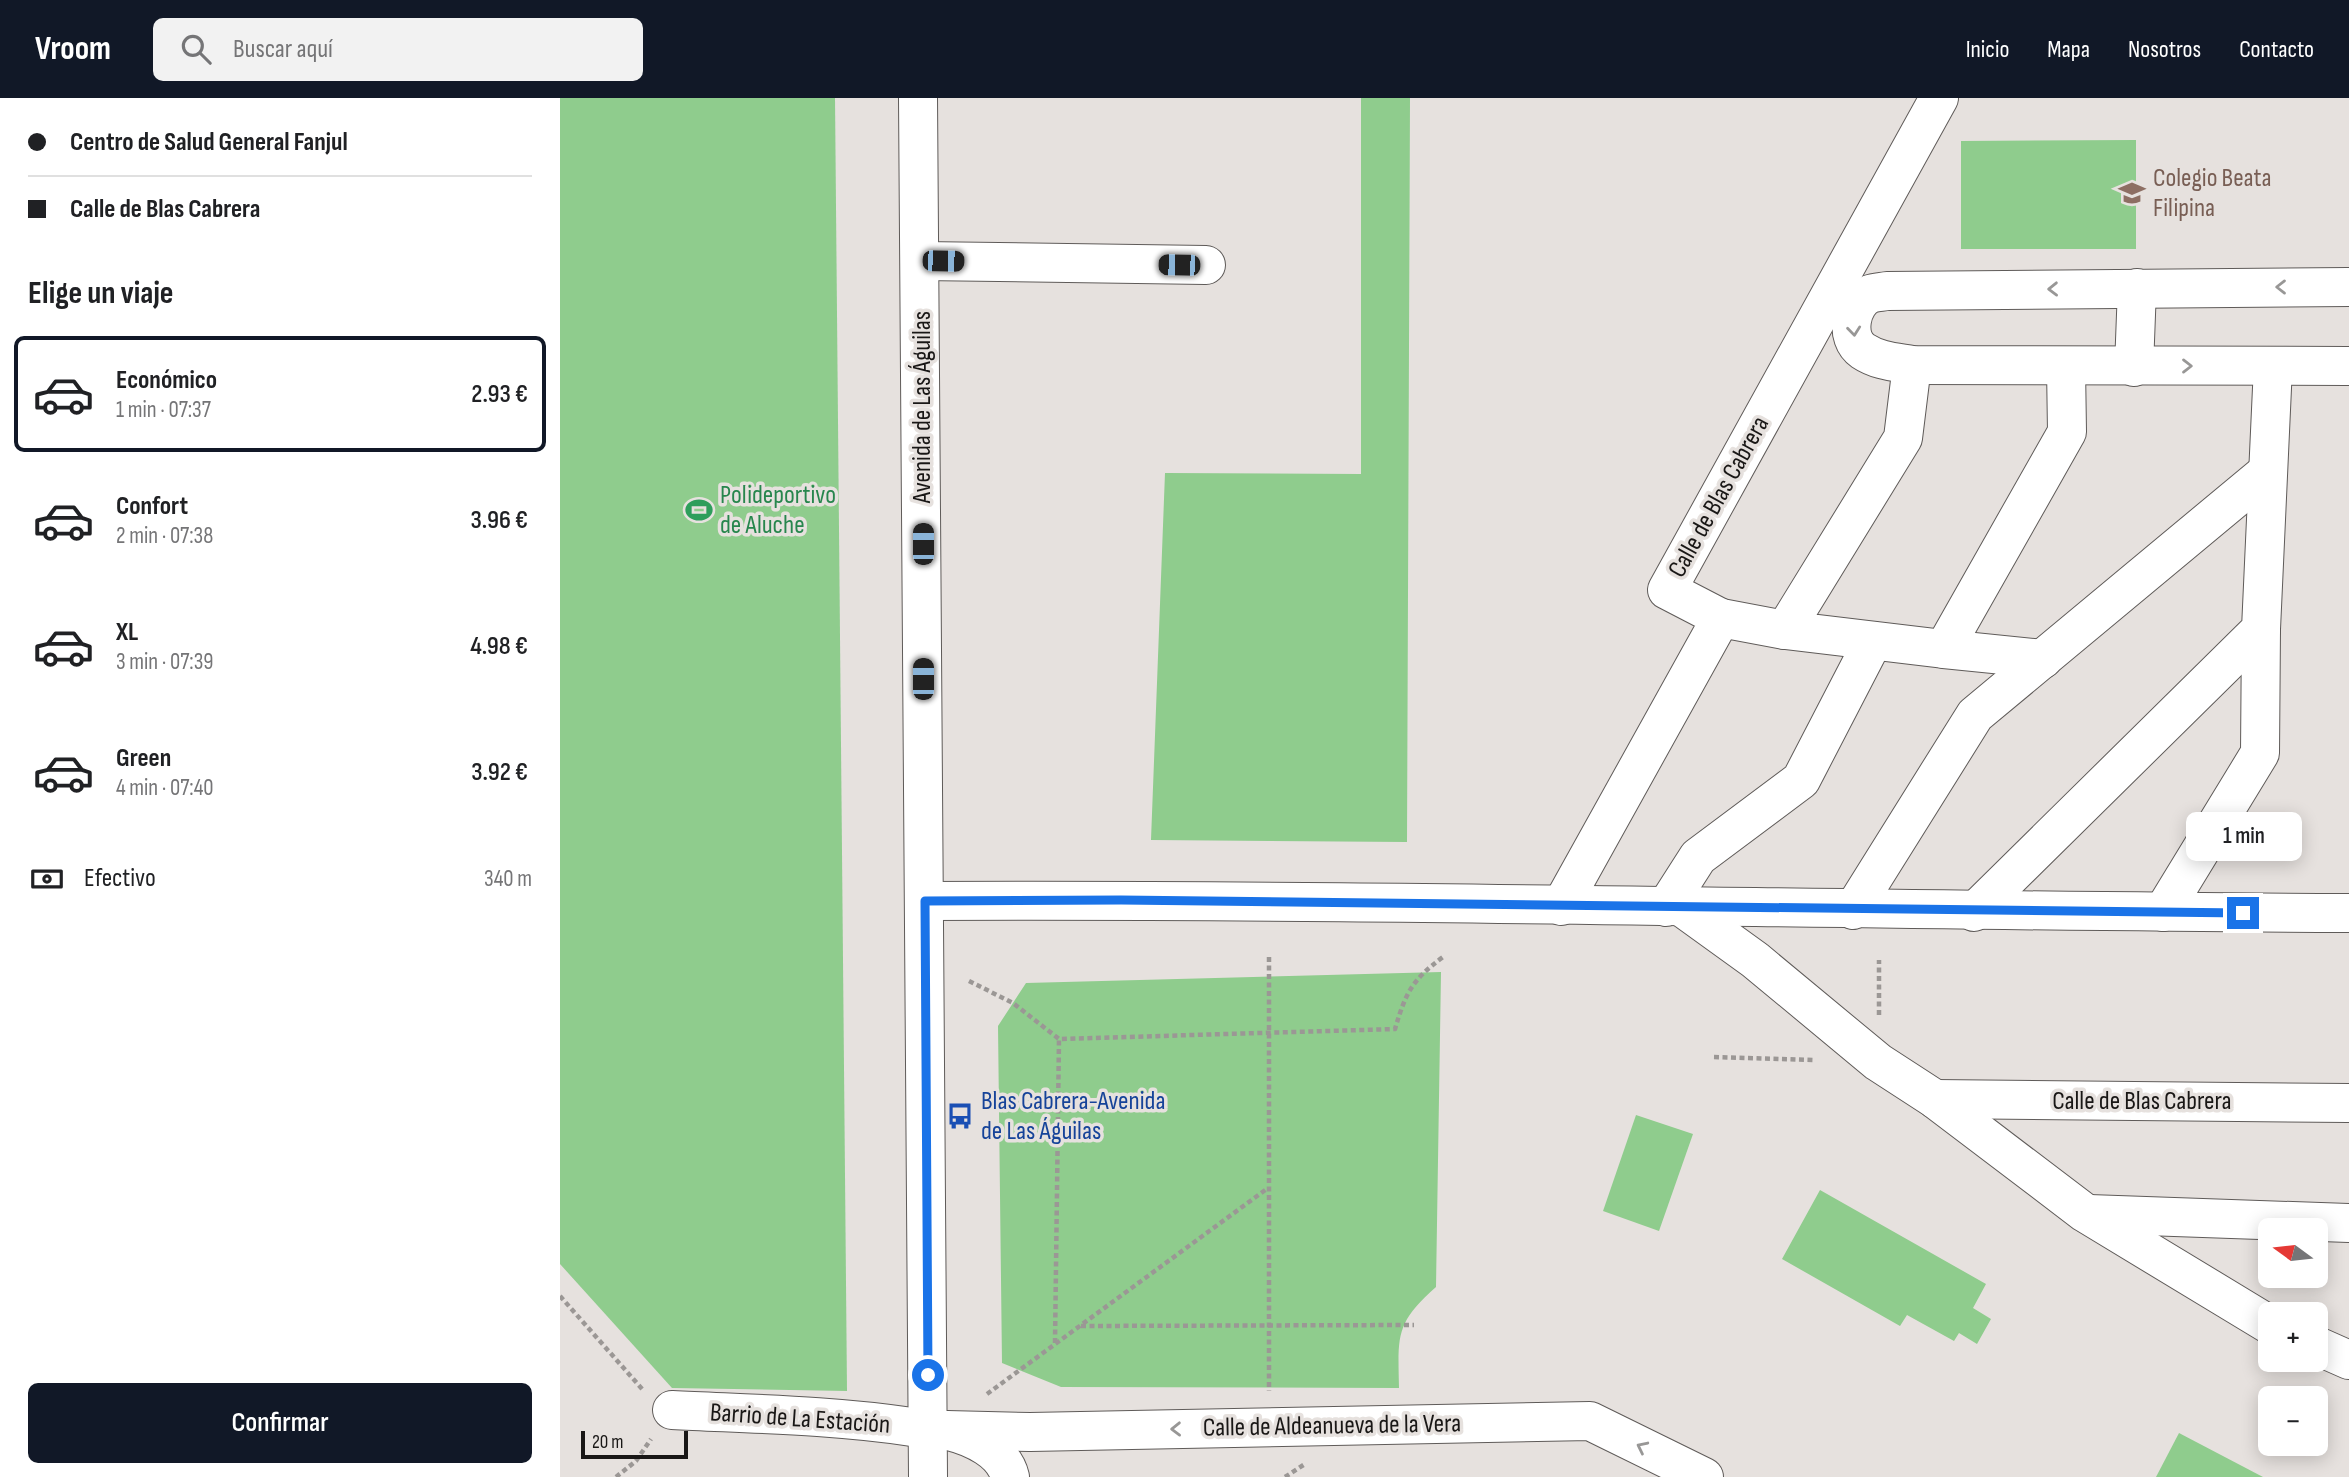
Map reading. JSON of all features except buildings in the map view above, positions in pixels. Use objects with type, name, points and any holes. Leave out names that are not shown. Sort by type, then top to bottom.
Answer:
[{"type":"street","name":"Avenida de Las Águilas","points":[[918,98],[925,901],[938,1430],[928,1477]]},
{"type":"street","name":"Calle de Blas Cabrera","points":[[1721,618],[1667,590],[1939,98]]},
{"type":"street","points":[[921,261],[1206,265]]},
{"type":"street","points":[[2349,287],[1887,290],[1869,295],[1855,308],[1852,325],[1854,340],[1861,350],[1882,360],[1912,365],[2349,366]]},
{"type":"street","points":[[2134,366],[2137,288]]},
{"type":"street","points":[[1785,630],[1903,438],[1912,365]]},
{"type":"street","points":[[2163,912],[2260,753],[2261,629],[2273,366]]},
{"type":"street","points":[[1944,649],[2067,432],[2066,367]]},
{"type":"street","points":[[1853,910],[1975,715],[2267,472]]},
{"type":"street","points":[[1561,906],[1721,618],[1785,630],[2043,659]]},
{"type":"street","points":[[1974,912],[2261,629]]},
{"type":"street","points":[[1674,908],[1698,857],[1801,780],[1873,641]]},
{"type":"street","points":[[925,901],[1121,900],[1974,912],[2349,913]]},
{"type":"street","points":[[1674,908],[1755,960],[1878,1062],[1935,1099],[2085,1213],[2258,1318]]},
{"type":"street","name":"Calle de Blas Cabrera","points":[[1935,1099],[2349,1102]]},
{"type":"street","points":[[2085,1213],[2349,1223]]},
{"type":"street","points":[[2328,1351],[2349,1360]]},
{"type":"street","name":"Barrio de La Estación","points":[[671,1410],[862,1420],[938,1430]]},
{"type":"street","name":"Calle de Aldeanueva de la Vera","points":[[938,1430],[1030,1432],[1590,1421],[1704,1477]]},
{"type":"street","points":[[938,1430],[974,1439],[1000,1457],[1006,1464],[1010,1477]]},
{"type":"path","points":[[1269,957],[1269,1399]]},
{"type":"path","points":[[969,981],[1013,1003],[1059,1039],[1395,1028],[1410,988],[1418,976],[1443,957]]},
{"type":"path","points":[[1055,1344],[1059,1039]]},
{"type":"path","points":[[1714,1057],[1824,1060]]},
{"type":"path","points":[[986,1394],[1269,1187]]},
{"type":"path","points":[[560,1296],[657,1405],[671,1410],[636,1461],[616,1477]]},
{"type":"path","points":[[1080,1326],[1414,1325]]},
{"type":"path","points":[[1285,1477],[1304,1464]]},
{"type":"green space","name":"Polideportivo de Aluche","points":[[560,98],[835,98],[847,1391],[672,1388],[560,1264]]},
{"type":"green space","points":[[1361,98],[1410,98],[1407,842],[1151,840],[1165,473],[1361,474]]},
{"type":"green space","points":[[2136,140],[2136,249],[1961,249],[1961,141]]},
{"type":"green space","points":[[1441,972],[1436,1287],[1406,1321],[1399,1343],[1399,1388],[1061,1387],[1002,1363],[998,1026],[1026,983]]},
{"type":"green space","points":[[1636,1115],[1693,1134],[1659,1231],[1603,1211]]},
{"type":"green space","points":[[1820,1190],[1986,1284],[1973,1308],[1991,1319],[1977,1344],[1959,1333],[1954,1341],[1907,1315],[1900,1326],[1782,1259]]},
{"type":"green space","points":[[2179,1433],[2263,1477],[2156,1477]]},
{"type":"place","name":"Colegio Beata Filipina","points":[[2132,193]]},
{"type":"place","name":"Polideportivo de Aluche","points":[[699,510]]},
{"type":"place","name":"Blas Cabrera-Avenida de Las Águilas","points":[[960,1116]]},
{"type":"route","points":[[928,1375],[925,901],[1121,900],[2243,913]]}]
